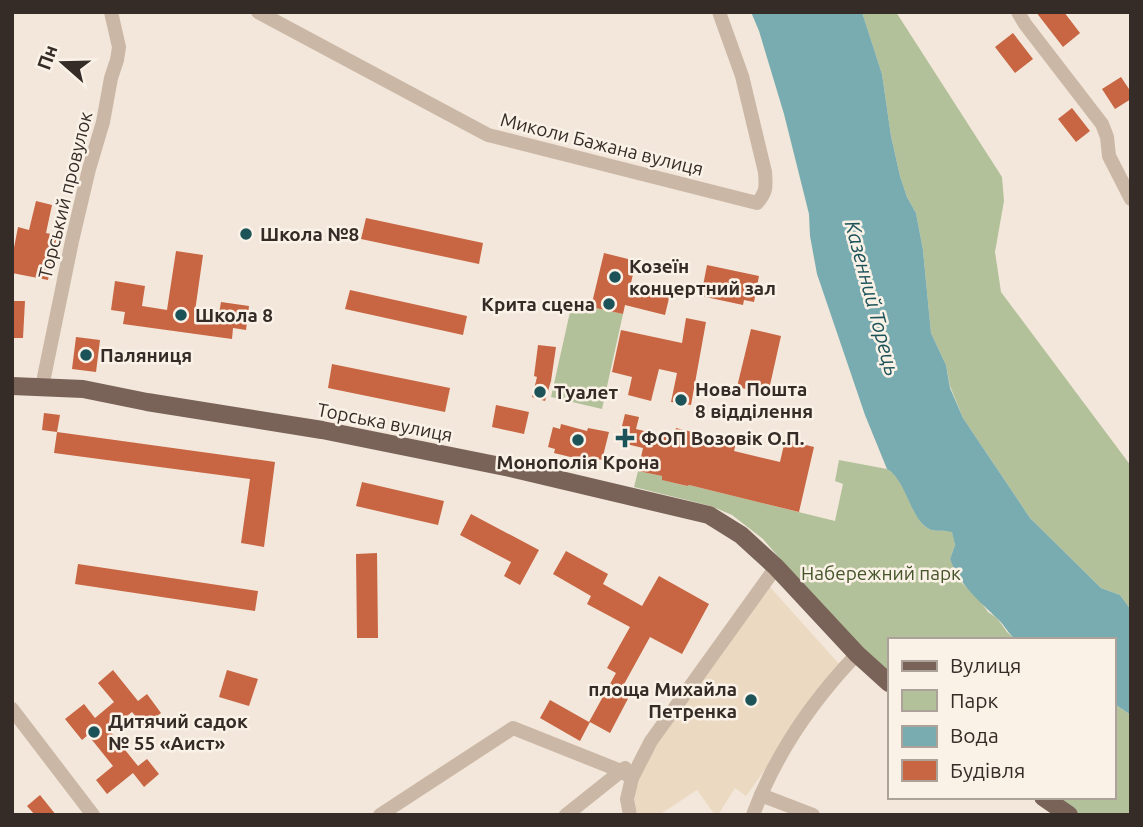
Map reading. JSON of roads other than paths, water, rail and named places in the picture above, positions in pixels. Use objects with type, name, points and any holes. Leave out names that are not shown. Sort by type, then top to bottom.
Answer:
[{"type":"main road","name":"Торська вулиця","points":[[12,386],[83,390],[297,426],[510,468],[709,515],[741,536],[776,567],[857,654],[888,682]]},
{"type":"main road","points":[[1047,799],[1069,815]]},
{"type":"street","name":"Торський провулок","points":[[41,387],[72,241],[117,60],[119,47],[111,12]]},
{"type":"street","name":"Миколи Бажана вулиця","points":[[258,12],[488,135],[757,203],[764,195],[765,172],[742,76],[719,12]]},
{"type":"street","points":[[1018,12],[1106,130],[1109,156],[1131,199]]},
{"type":"street","points":[[566,815],[627,775],[776,567]]},
{"type":"street","points":[[753,815],[776,763],[814,705],[857,654]]},
{"type":"street","points":[[12,709],[93,815]]},
{"type":"street","points":[[380,815],[513,728],[627,775]]},
{"type":"street","points":[[627,775],[630,815]]},
{"type":"street","points":[[761,795],[813,815]]},
{"type":"water","name":"Казенний Торець","points":[[751,12],[862,12],[882,74],[900,176],[916,213],[923,250],[931,333],[946,365],[950,388],[963,418],[1030,518],[1101,588],[1120,595],[1131,610],[1131,715],[1115,704],[1115,638],[1014,638],[970,592],[954,568],[950,559],[955,545],[952,532],[931,530],[923,524],[899,482],[887,469],[865,415],[817,274],[809,214],[784,114]]},
{"type":"place","name":"Школа №8","points":[[246,234]]},
{"type":"place","name":"Козеїн концертний зал","points":[[615,277]]},
{"type":"place","name":"Крита сцена","points":[[609,304]]},
{"type":"place","name":"Школа 8","points":[[181,315]]},
{"type":"place","name":"Паляниця","points":[[86,355]]},
{"type":"place","name":"Туалет","points":[[540,392]]},
{"type":"place","name":"Нова Пошта 8 відділення","points":[[681,400]]},
{"type":"place","name":"ФОП Возовік О.П.","points":[[625,438]]},
{"type":"place","name":"Монополія Крона","points":[[578,440]]},
{"type":"place","name":"площа Михайла Петренка","points":[[751,700]]},
{"type":"place","name":"Дитячий садок № 55 «Аист»","points":[[94,732]]},
{"type":"park label","name":"Набережний парк","points":[[881,573]]}]
